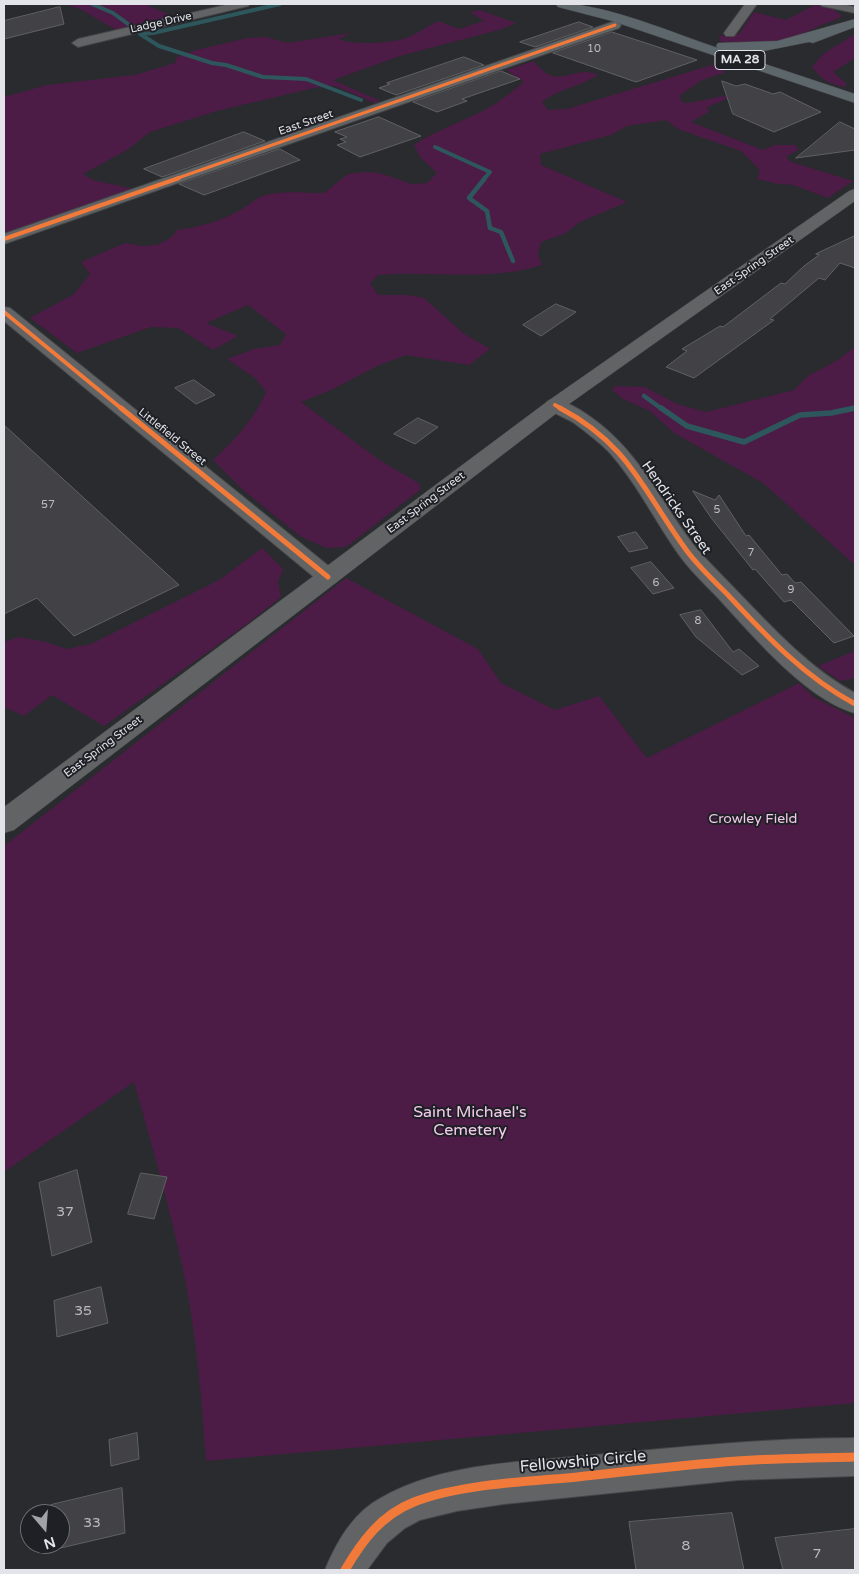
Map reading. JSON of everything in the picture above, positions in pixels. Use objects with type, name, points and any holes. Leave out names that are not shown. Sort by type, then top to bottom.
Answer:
[{"type":"main road","name":"MA 28","points":[[566,5],[615,26],[760,72],[855,99]]},
{"type":"main road","name":"MA 28","points":[[566,5],[599,12],[684,41],[855,109]]},
{"type":"main road","points":[[684,41],[731,47],[770,47],[795,43],[854,24]]},
{"type":"main road","points":[[813,51],[842,35],[854,24]]},
{"type":"main road","points":[[760,72],[829,31]]},
{"type":"main road","points":[[760,72],[794,65],[800,70],[804,78],[818,87]]},
{"type":"main road","name":"East Spring Street","points":[[4,822],[555,405],[855,194]]},
{"type":"street","name":"Ladge Drive","points":[[78,43],[244,4]]},
{"type":"street","points":[[730,33],[752,4]]},
{"type":"street","points":[[826,4],[855,10]]},
{"type":"street","name":"East Street","points":[[4,239],[615,26]]},
{"type":"street","name":"Littlefield Street","points":[[4,312],[328,577]]},
{"type":"street","name":"Hendricks Street","points":[[555,405],[586,422],[618,449],[629,462],[685,547],[750,619],[828,690],[855,704]]},
{"type":"street","name":"Fellowship Circle","points":[[345,1570],[358,1547],[373,1529],[392,1514],[414,1502],[457,1492],[504,1484],[738,1461],[855,1457]]},
{"type":"green space","points":[[63,4],[144,4],[173,16],[116,30],[80,9]]},
{"type":"green space","points":[[815,5],[833,9],[842,16],[802,34],[785,39],[747,43],[720,41],[719,36],[739,34],[754,12],[786,20]]},
{"type":"green space","points":[[480,10],[516,23],[502,29],[400,56],[333,80],[380,101],[375,103],[335,86],[314,88],[217,111],[150,132],[127,150],[83,174],[93,180],[134,189],[4,235],[4,97],[47,85],[135,75],[175,63],[177,57],[196,50],[248,38],[266,37],[288,43],[351,33],[339,39],[372,43],[406,38],[438,21],[459,29],[484,21],[470,12]]},
{"type":"green space","points":[[855,34],[855,58],[833,72],[846,83],[846,87],[835,85],[819,75],[812,67],[823,54]]},
{"type":"green space","points":[[534,61],[543,71],[558,77],[581,72],[598,75],[542,102],[548,110],[567,109],[712,65],[726,72],[702,80],[679,96],[683,103],[733,96],[706,108],[710,111],[691,122],[763,150],[775,145],[796,145],[798,150],[786,157],[791,162],[853,181],[828,198],[793,185],[757,179],[760,170],[741,151],[678,129],[666,120],[627,126],[611,135],[540,154],[541,165],[627,202],[580,222],[564,234],[541,242],[538,255],[542,265],[502,273],[378,275],[370,283],[378,295],[408,295],[424,298],[463,333],[490,349],[469,365],[406,355],[377,366],[331,390],[301,402],[378,459],[420,484],[420,490],[346,547],[326,548],[300,536],[243,490],[213,460],[250,420],[266,392],[255,378],[227,359],[254,349],[280,345],[286,334],[248,305],[206,323],[238,336],[213,350],[178,328],[151,327],[77,353],[30,318],[74,294],[90,274],[81,262],[125,243],[142,246],[157,245],[172,237],[177,230],[218,220],[242,209],[262,196],[285,192],[324,193],[348,174],[364,172],[379,173],[412,184],[427,183],[437,173],[420,157],[414,145],[499,101],[524,82],[506,70]]},
{"type":"green space","points":[[855,347],[855,565],[763,483],[674,433],[650,411],[623,399],[612,390],[615,386],[645,387],[677,404],[706,412],[794,390],[808,376],[836,361]]},
{"type":"green space","points":[[262,548],[283,569],[278,582],[281,597],[247,624],[104,726],[52,695],[24,716],[4,707],[4,642],[19,637],[46,642],[67,649],[91,644],[221,579]]},
{"type":"green space","name":"Saint Michael's Cemetery","points":[[346,578],[478,649],[501,683],[555,710],[599,696],[647,758],[799,683],[815,698],[855,718],[855,1403],[206,1461],[199,1372],[186,1284],[168,1207],[134,1082],[4,1172],[4,846]]},
{"type":"green space","points":[[855,651],[855,678],[840,681],[818,666]]},
{"type":"building","points":[[60,7],[64,24],[4,39],[4,21]]},
{"type":"building","points":[[579,22],[593,27],[535,47],[520,42]]},
{"type":"building","points":[[612,32],[697,60],[636,82],[553,53]]},
{"type":"building","points":[[464,57],[484,65],[396,95],[379,88],[390,84],[387,83]]},
{"type":"building","points":[[501,71],[520,79],[462,99],[467,101],[437,112],[413,102]]},
{"type":"building","points":[[722,81],[736,86],[745,84],[773,94],[780,92],[821,112],[774,132],[733,114]]},
{"type":"building","points":[[379,117],[421,136],[360,157],[337,145],[346,142],[340,139],[347,137],[335,132]]},
{"type":"building","points":[[840,122],[855,129],[855,150],[796,158]]},
{"type":"building","points":[[244,132],[265,141],[162,177],[144,169]]},
{"type":"building","points":[[280,149],[300,160],[204,195],[179,184]]},
{"type":"building","points":[[855,236],[855,268],[840,263],[825,280],[819,278],[770,319],[774,320],[694,378],[666,367],[687,351],[682,349],[720,326],[723,327],[781,283],[785,284],[819,255],[816,254]]},
{"type":"building","points":[[556,304],[576,312],[541,336],[523,325]]},
{"type":"building","points":[[194,380],[215,395],[196,404],[175,388]]},
{"type":"building","points":[[418,418],[438,427],[415,444],[394,434]]},
{"type":"building","points":[[4,425],[179,585],[74,636],[37,598],[4,614]]},
{"type":"building","points":[[693,491],[715,500],[719,495],[746,536],[749,535],[782,575],[787,574],[795,583],[801,582],[854,636],[834,643],[791,600],[784,602],[755,569],[753,570],[712,519]]},
{"type":"building","points":[[636,532],[648,548],[629,552],[618,537]]},
{"type":"building","points":[[651,562],[674,588],[653,594],[631,568]]},
{"type":"building","points":[[701,610],[733,652],[739,649],[759,666],[742,675],[696,637],[680,615]]},
{"type":"building","points":[[77,1170],[92,1242],[52,1256],[39,1183]]},
{"type":"building","points":[[141,1173],[167,1177],[154,1219],[128,1214]]},
{"type":"building","points":[[101,1287],[108,1323],[57,1337],[54,1301]]},
{"type":"building","points":[[137,1433],[139,1459],[111,1466],[109,1440]]},
{"type":"building","points":[[122,1488],[125,1533],[70,1546],[70,1504],[55,1504]]},
{"type":"building","points":[[732,1513],[744,1570],[636,1570],[629,1522]]},
{"type":"building","points":[[855,1529],[855,1570],[783,1570],[775,1538]]},
{"type":"waterway","points":[[92,4],[113,13],[128,24]]},
{"type":"waterway","points":[[280,4],[153,33],[140,34],[159,46],[212,63],[226,65],[263,77],[306,79],[361,100]]},
{"type":"waterway","points":[[435,147],[490,172],[484,179]]},
{"type":"waterway","points":[[485,178],[469,198],[487,211],[490,228],[501,232],[513,261]]},
{"type":"waterway","points":[[644,396],[662,409]]},
{"type":"waterway","points":[[661,408],[687,426],[744,442],[800,415],[831,413],[855,408],[851,409]]},
{"type":"cycle path","points":[[4,239],[615,25]]},
{"type":"cycle path","points":[[4,312],[328,577]]},
{"type":"cycle path","points":[[555,405],[599,432],[616,448],[643,483],[688,552],[772,641],[820,683],[855,704]]},
{"type":"cycle path","points":[[345,1570],[358,1547],[373,1529],[391,1514],[414,1502],[457,1491],[504,1484],[738,1461],[855,1457]]},
{"type":"park label","name":"Crowley Field","points":[[753,819]]}]
